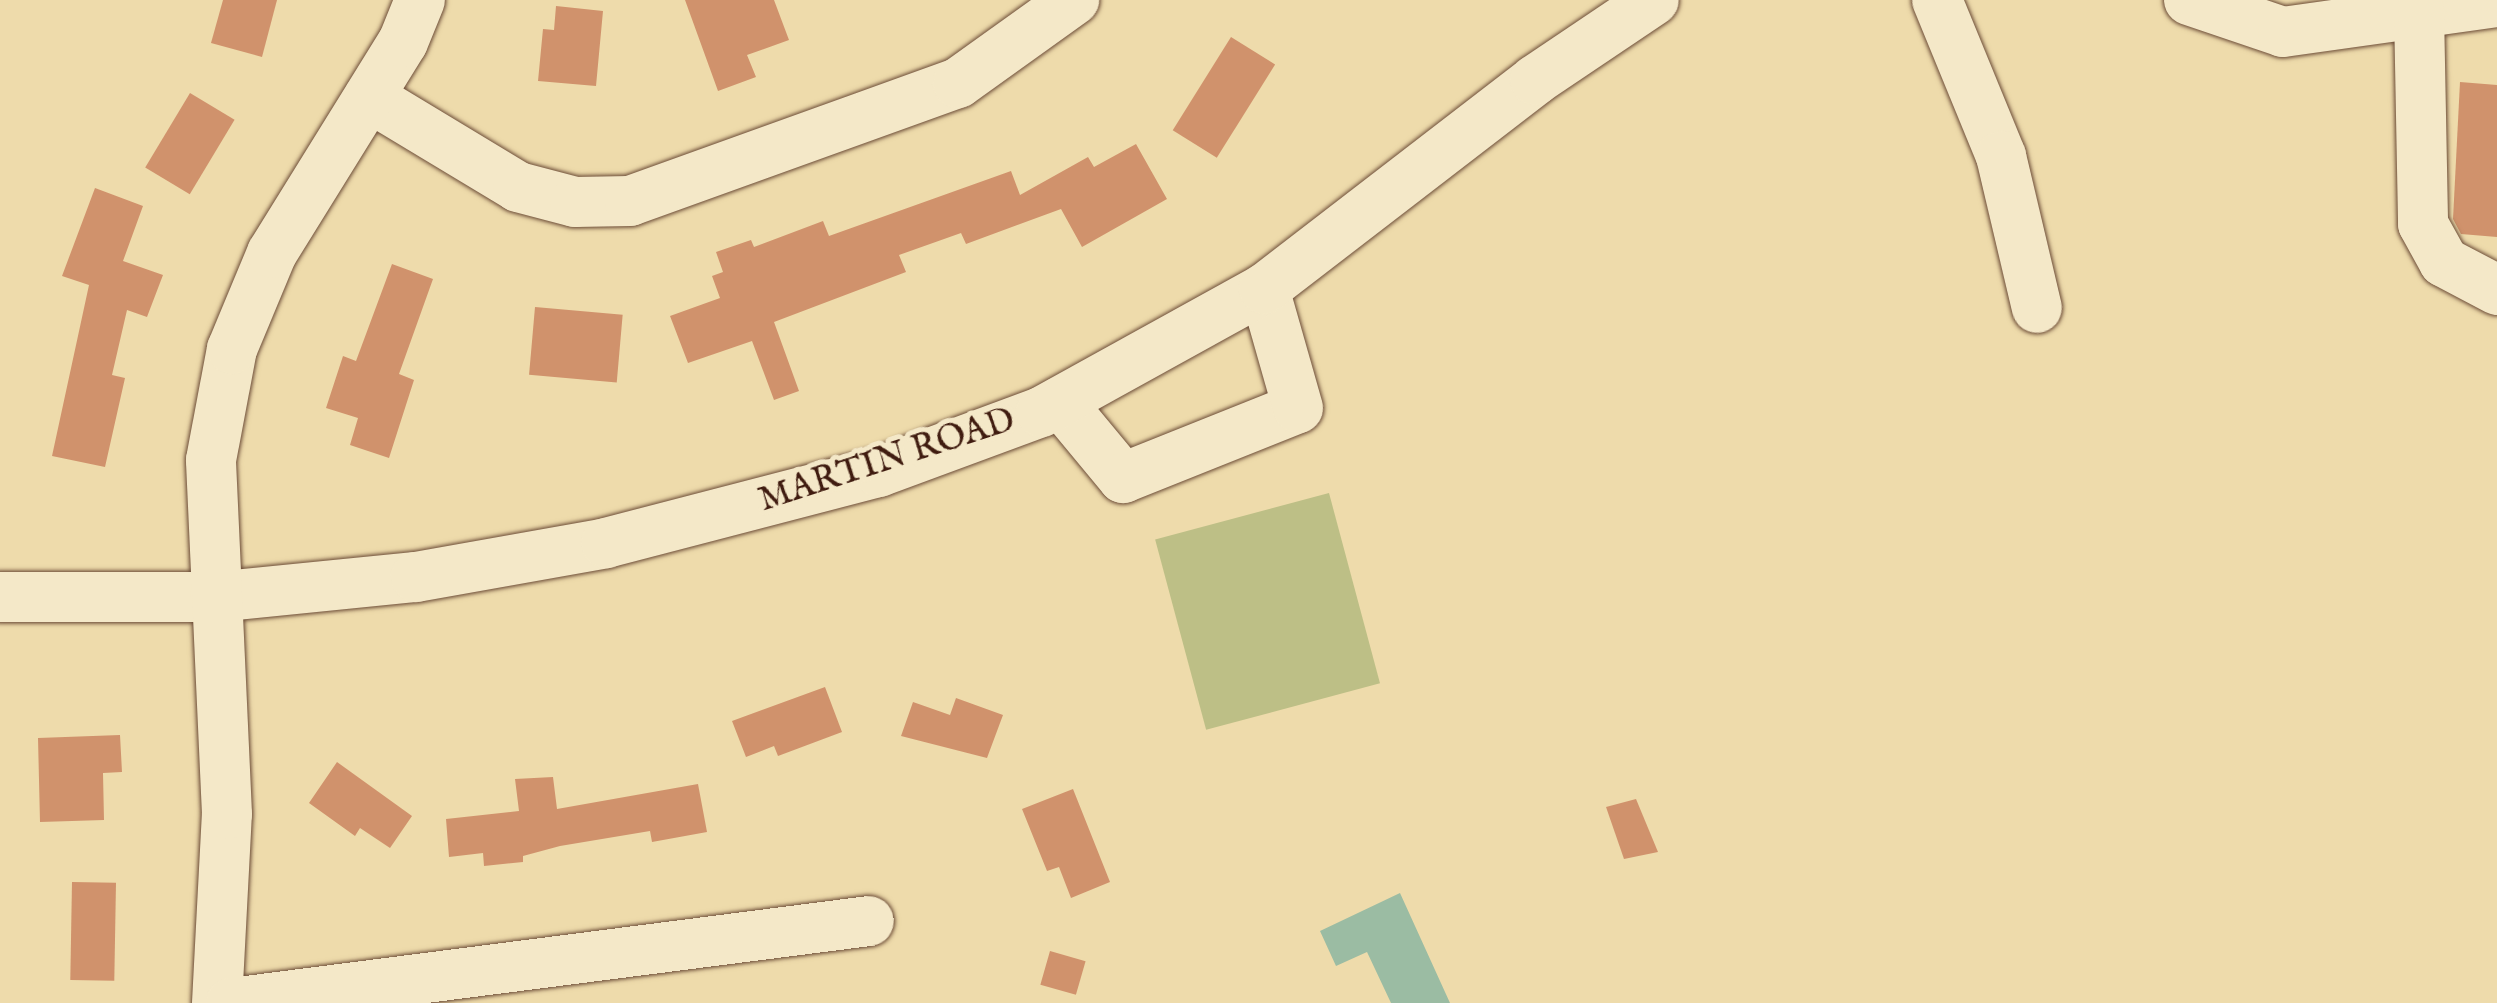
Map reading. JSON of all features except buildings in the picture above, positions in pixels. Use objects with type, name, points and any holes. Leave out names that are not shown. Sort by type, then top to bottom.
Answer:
[{"type":"street","points":[[218,1003],[227,814],[212,460],[232,349],[272,253],[370,97],[420,0]]},
{"type":"street","points":[[370,97],[518,187],[576,202],[630,200],[958,82],[1074,0]]},
{"type":"street","name":"MARTIN ROAD","points":[[0,597],[215,597],[416,577],[606,543],[879,472],[1060,402],[1264,289],[1535,80],[1654,0]]},
{"type":"street","points":[[1937,0],[2002,156],[2037,308]]},
{"type":"street","points":[[2189,0],[2283,32],[2332,32],[2384,9],[2497,2]]},
{"type":"street","points":[[2384,9],[2423,224],[2444,262],[2497,290]]},
{"type":"street","points":[[1060,402],[1122,478],[1298,408],[1264,289]]},
{"type":"street","points":[[231,1003],[869,921]]},
{"type":"shaded area","points":[[1329,493],[1380,683],[1206,730],[1155,540]]},
{"type":"shaded area","points":[[1400,893],[1450,1003],[1391,1003],[1367,952],[1336,966],[1320,931]]}]
